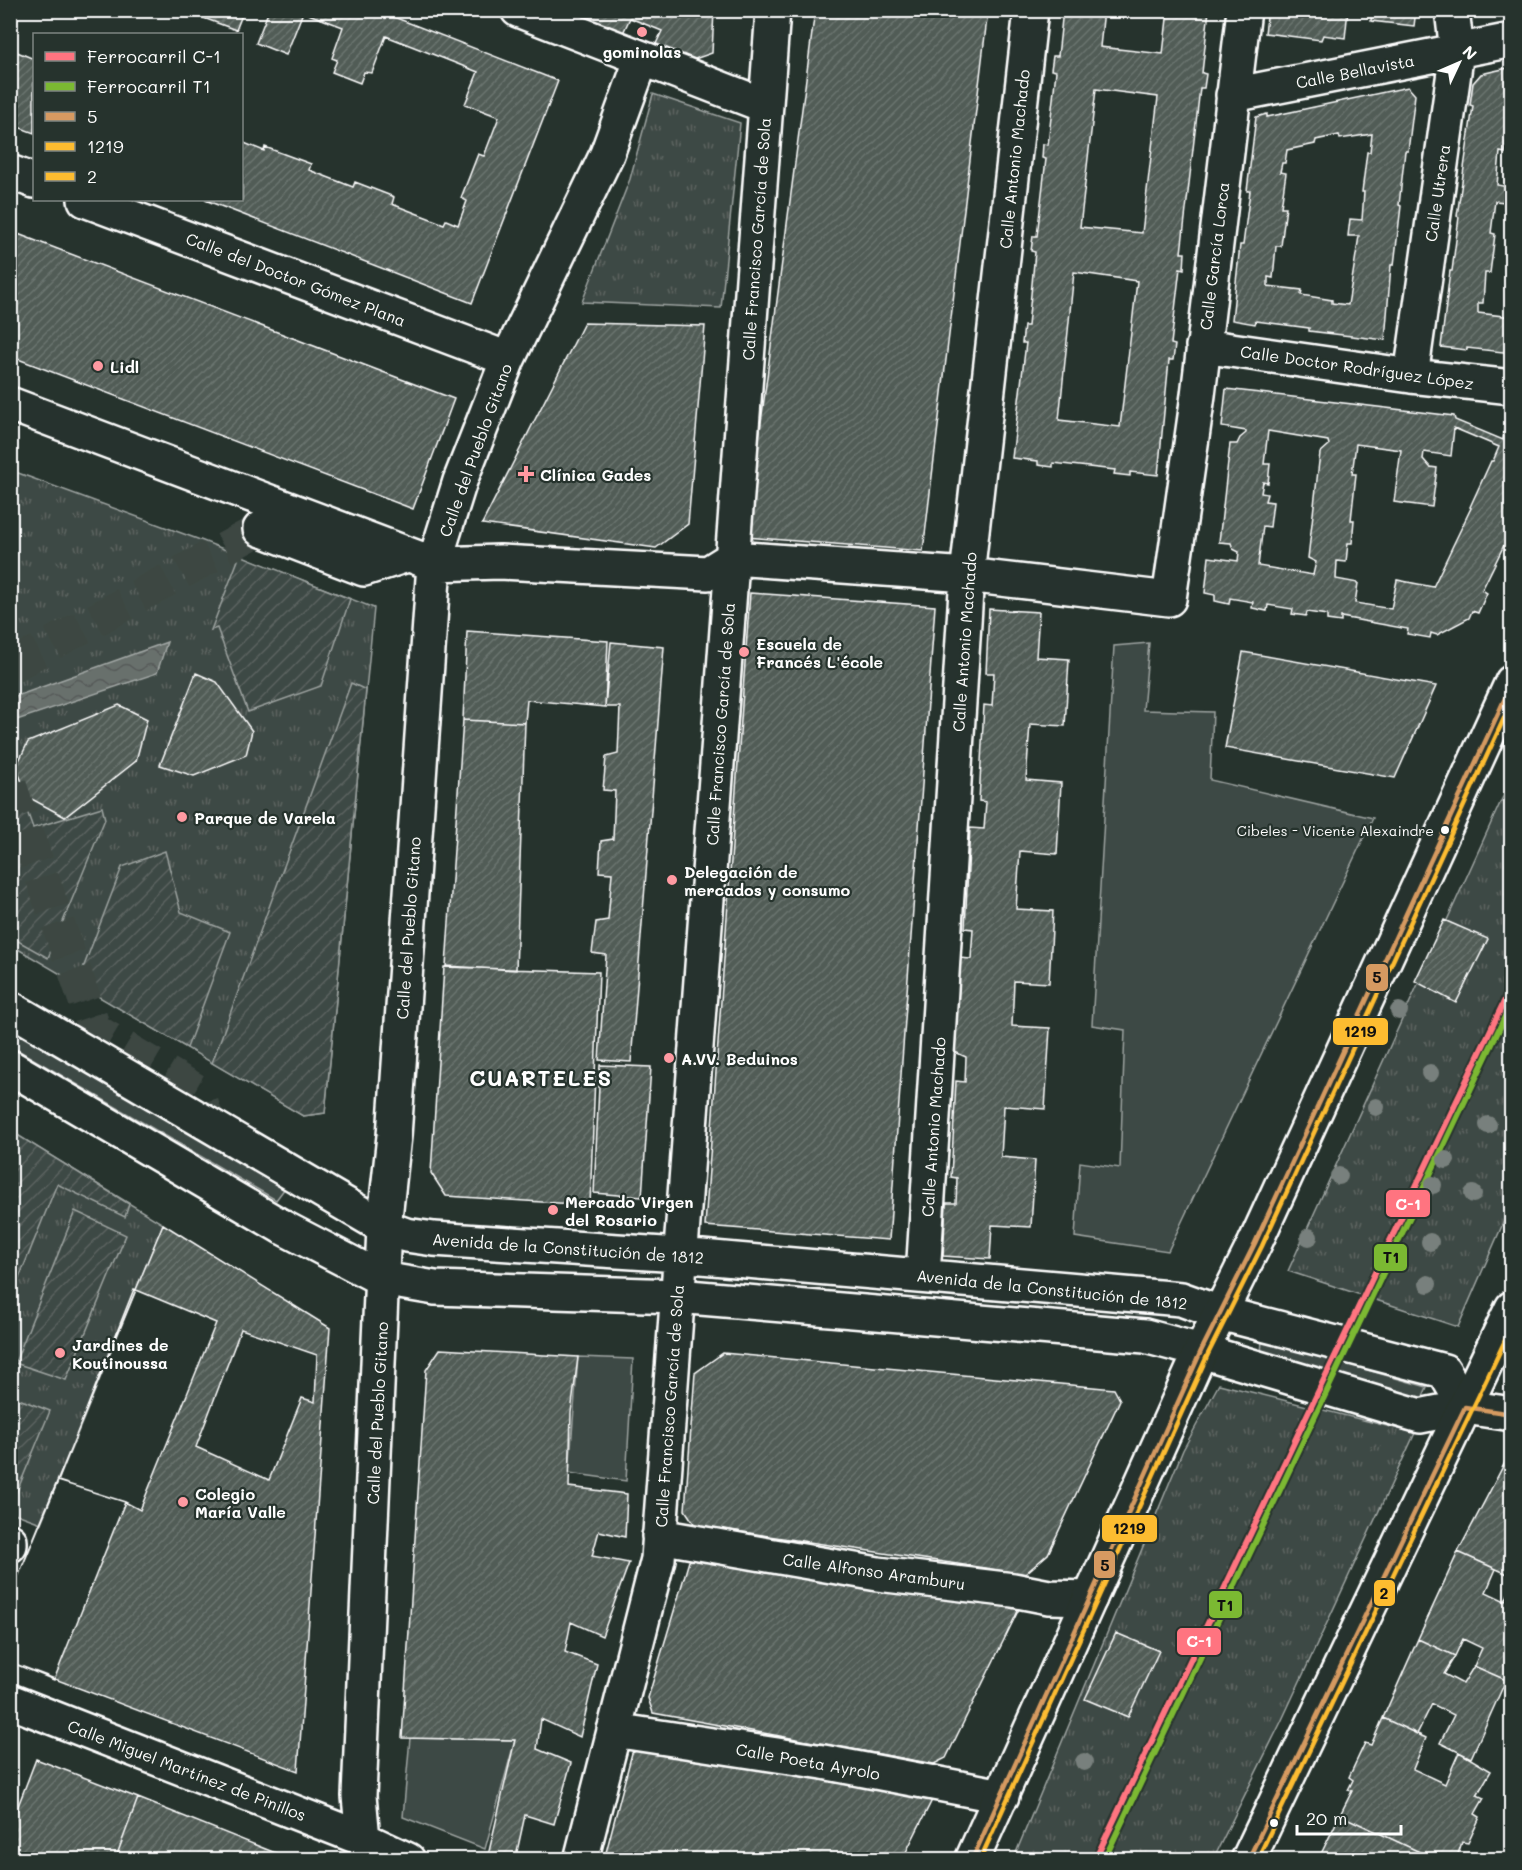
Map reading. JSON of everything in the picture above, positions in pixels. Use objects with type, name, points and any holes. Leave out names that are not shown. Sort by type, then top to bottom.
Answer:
[{"type":"street","points":[[518,10],[766,106]]},
{"type":"street","name":"Calle Francisco García de Sola","points":[[581,1860],[658,1559],[773,10]]},
{"type":"street","name":"Calle Antonio Machado","points":[[923,1276],[967,575],[1031,10]]},
{"type":"street","name":"Calle García Lorca","points":[[967,575],[1169,599],[1245,10]]},
{"type":"street","name":"Calle Utrera","points":[[1411,376],[1456,51],[1452,10]]},
{"type":"street","name":"Calle Bellavista","points":[[1233,95],[1512,40]]},
{"type":"street","name":"Calle del Pueblo Gitano","points":[[363,1839],[359,1796],[384,1227],[394,1136],[420,559],[460,481],[508,359],[607,154],[642,58]]},
{"type":"street","points":[[10,172],[33,181]]},
{"type":"street","name":"Calle del Doctor Gómez Plana","points":[[88,201],[508,359]]},
{"type":"street","name":"Calle Doctor Rodríguez López","points":[[1203,346],[1411,376],[1512,387]]},
{"type":"street","points":[[10,404],[420,559]]},
{"type":"street","points":[[260,529],[364,569],[420,559],[708,573],[732,558],[967,575]]},
{"type":"street","points":[[972,1860],[1201,1351],[1255,1243],[1512,682]]},
{"type":"street","name":"Avenida de la Constitución de 1812","points":[[10,1008],[384,1227],[406,1235],[434,1239],[680,1255],[1181,1299],[1220,1313],[1444,1371],[1465,1407]]},
{"type":"street","points":[[10,1068],[284,1228],[382,1279],[435,1288],[677,1296],[1145,1336],[1420,1416],[1465,1407],[1512,1414]]},
{"type":"street","points":[[1248,1860],[1512,1308]]},
{"type":"street","name":"Calle Alfonso Aramburu","points":[[659,1536],[878,1574],[1013,1590],[1049,1597],[1089,1598]]},
{"type":"street","name":"Calle Miguel Martínez de Pinillos","points":[[10,1701],[363,1839],[408,1860]]},
{"type":"street","name":"Calle Poeta Ayrolo","points":[[614,1730],[823,1762],[1002,1797]]},
{"type":"green space","points":[[653,94],[740,123],[721,308],[582,302],[630,179]]},
{"type":"green space","name":"Parque de Varela","points":[[10,470],[203,541],[374,608],[325,1113],[303,1116],[11,945]]},
{"type":"green space","points":[[240,555],[350,599],[321,686],[248,712],[217,628],[211,630]]},
{"type":"green space","points":[[1149,643],[1143,710],[1213,712],[1210,780],[1373,818],[1168,1251],[1075,1237],[1080,1162],[1120,1168],[1125,1030],[1092,1025],[1114,646]]},
{"type":"green space","points":[[351,683],[366,690],[325,1113],[303,1116],[212,1063]]},
{"type":"green space","points":[[1511,779],[1511,1205],[1458,1327],[1288,1271]]},
{"type":"green space","points":[[11,805],[27,811],[33,828],[102,807],[105,819],[48,958],[11,937]]},
{"type":"green space","points":[[165,851],[181,912],[230,932],[187,1048],[77,984],[122,867]]},
{"type":"green space","points":[[11,1026],[285,1188],[276,1200],[11,1046]]},
{"type":"green space","name":"Jardines de Koutinoussa","points":[[10,1131],[163,1224],[41,1523],[11,1512]]},
{"type":"green space","points":[[11,1131],[129,1204],[125,1217],[57,1184],[11,1298]]},
{"type":"green space","points":[[75,1211],[126,1235],[66,1380],[15,1363]]},
{"type":"green space","points":[[1262,1340],[1427,1387],[1421,1401],[1261,1355]]},
{"type":"green space","points":[[578,1357],[633,1359],[626,1481],[569,1473]]},
{"type":"green space","points":[[1219,1384],[1415,1433],[1281,1722],[1213,1859],[1013,1860],[1183,1450]]},
{"type":"green space","points":[[11,1396],[50,1411],[11,1506]]},
{"type":"green space","points":[[410,1738],[515,1740],[485,1849],[403,1817]]},
{"type":"water","points":[[167,642],[157,673],[11,722],[11,698]]},
{"type":"building","points":[[194,10],[244,10],[236,30],[193,14]]},
{"type":"building","points":[[269,10],[376,10],[558,81],[472,303],[208,201],[243,201],[243,142],[264,151],[265,147],[311,164],[309,170],[353,187],[355,182],[394,197],[392,204],[444,224],[446,220],[458,225],[467,201],[461,198],[478,154],[484,156],[499,117],[465,104],[478,72],[386,36],[372,73],[364,72],[360,83],[332,72],[337,60],[332,58],[343,27],[303,12],[286,55],[256,43]]},
{"type":"building","points":[[561,10],[714,10],[712,53],[692,60]]},
{"type":"building","points":[[815,10],[988,10],[923,551],[746,537]]},
{"type":"building","points":[[1063,10],[1104,10],[1100,47],[1163,54],[1168,10],[1209,10],[1202,73],[1206,74],[1204,88],[1200,88],[1181,253],[1185,253],[1184,269],[1180,268],[1171,344],[1175,345],[1173,360],[1169,360],[1158,475],[1130,472],[1130,476],[1114,474],[1115,470],[1053,463],[1053,467],[1038,465],[1038,461],[1012,458],[1026,343],[1022,343],[1024,326],[1028,326],[1035,252],[1031,251],[1033,236],[1037,236],[1046,159],[1042,158],[1043,144],[1048,145],[1056,71],[1051,70],[1053,56],[1058,56]],"holes":[[[1096,89],[1158,97],[1142,233],[1080,227]],[[1074,272],[1137,281],[1120,427],[1059,420]]]},
{"type":"building","points":[[1268,10],[1312,10],[1312,14],[1322,15],[1322,10],[1348,10],[1345,38],[1323,35],[1321,40],[1265,33]]},
{"type":"building","points":[[1372,10],[1416,10],[1414,26],[1371,21]]},
{"type":"building","name":"gominolas","points":[[630,18],[662,31],[655,46],[623,33]]},
{"type":"building","points":[[10,49],[33,59],[33,133],[10,124]]},
{"type":"building","points":[[1512,67],[1512,116],[1509,119],[1505,153],[1500,152],[1497,185],[1508,187],[1505,202],[1495,201],[1491,233],[1495,234],[1490,273],[1485,273],[1483,303],[1478,303],[1478,313],[1512,317],[1512,353],[1441,347],[1473,106],[1470,105],[1473,83],[1481,74]]},
{"type":"building","points":[[1408,87],[1415,95],[1408,151],[1405,151],[1394,265],[1391,265],[1385,340],[1309,331],[1309,328],[1256,321],[1255,324],[1232,320],[1240,245],[1243,245],[1250,191],[1247,191],[1256,117],[1267,114],[1267,117]],"holes":[[[1372,134],[1370,152],[1367,152],[1362,192],[1364,192],[1362,220],[1350,219],[1348,236],[1359,236],[1348,305],[1301,295],[1302,290],[1268,286],[1268,277],[1273,278],[1276,246],[1281,246],[1286,207],[1281,207],[1286,173],[1280,172],[1282,163],[1285,163],[1287,150],[1315,144],[1316,140],[1339,135],[1340,139]]]},
{"type":"building","points":[[10,231],[454,399],[413,509],[10,356]]},
{"type":"building","points":[[584,323],[705,326],[688,524],[656,548],[482,524]]},
{"type":"building","points":[[1226,389],[1454,416],[1455,420],[1503,440],[1505,423],[1512,424],[1512,537],[1509,535],[1482,590],[1487,593],[1478,613],[1472,611],[1469,618],[1437,635],[1431,633],[1430,638],[1407,634],[1408,629],[1341,617],[1341,622],[1327,620],[1327,615],[1307,612],[1306,616],[1292,614],[1293,609],[1268,605],[1267,611],[1252,608],[1253,602],[1230,598],[1229,604],[1215,601],[1215,595],[1205,593],[1209,557],[1238,561],[1239,552],[1233,549],[1231,543],[1219,542],[1230,444],[1237,444],[1246,433],[1246,431],[1222,427]],"holes":[[[1454,428],[1499,447],[1433,587],[1397,580],[1391,609],[1355,603],[1358,583],[1336,579],[1337,561],[1346,562],[1348,543],[1352,543],[1354,520],[1351,520],[1356,474],[1352,474],[1356,444],[1401,450],[1394,502],[1432,507],[1437,468],[1430,467],[1423,459],[1424,452],[1451,456]],[[1268,431],[1328,441],[1329,445],[1320,453],[1308,558],[1316,562],[1313,575],[1258,566],[1263,526],[1270,527],[1273,502],[1265,501],[1267,494],[1261,493],[1263,482],[1268,483],[1270,464],[1264,464]]]},
{"type":"building","points":[[750,593],[935,606],[889,1240],[705,1226]]},
{"type":"building","points":[[989,609],[1039,612],[1036,657],[1069,659],[1065,726],[1030,724],[1026,780],[1061,783],[1057,854],[1020,851],[1016,909],[1053,911],[1049,983],[1014,981],[1012,1026],[1050,1028],[1045,1109],[1004,1106],[1001,1157],[1035,1160],[1031,1227],[992,1225],[990,1259],[943,1256],[946,1203],[956,1203],[957,1178],[951,1177],[956,1081],[965,1082],[966,1057],[955,1052],[959,958],[971,959],[973,929],[965,928],[970,828],[984,829],[986,802],[979,801],[984,705],[992,706],[994,673],[986,673]]},
{"type":"building","points":[[467,631],[608,641],[605,707],[527,700],[525,723],[463,720]]},
{"type":"building","points":[[611,642],[664,647],[631,1062],[599,1060],[606,955],[592,953],[596,922],[608,920],[612,873],[599,872],[601,841],[613,839],[615,791],[603,790],[606,757],[618,754],[620,707],[605,707]]},
{"type":"building","points":[[1243,652],[1436,686],[1395,778],[1225,748]]},
{"type":"building","points":[[196,673],[217,682],[252,731],[246,755],[194,776],[160,765]]},
{"type":"building","points":[[119,705],[147,719],[136,761],[65,817],[28,797],[16,767],[28,742]]},
{"type":"building","points":[[463,720],[525,723],[516,970],[446,966]]},
{"type":"building","points":[[1444,920],[1488,939],[1456,1003],[1415,981]]},
{"type":"building","points":[[444,967],[599,972],[590,1205],[446,1196],[431,1173]]},
{"type":"building","points":[[600,1065],[651,1067],[642,1197],[594,1193]]},
{"type":"building","name":"Colegio María Valle","points":[[163,1224],[330,1328],[298,1771],[10,1662],[10,1596]]},
{"type":"building","points":[[134,1289],[216,1323],[140,1510],[125,1502],[58,1481]]},
{"type":"building","points":[[241,1329],[317,1355],[315,1402],[302,1398],[269,1480],[196,1447]]},
{"type":"building","points":[[440,1349],[578,1357],[571,1413],[569,1487],[627,1494],[625,1537],[599,1531],[592,1556],[629,1563],[602,1636],[571,1622],[565,1652],[597,1664],[580,1737],[541,1719],[537,1749],[571,1763],[554,1824],[525,1815],[516,1856],[532,1860],[487,1860],[515,1740],[402,1738],[426,1370]]},
{"type":"building","points":[[723,1353],[1114,1389],[1120,1400],[1048,1554],[1025,1574],[695,1525],[685,1510],[695,1373]]},
{"type":"building","points":[[1512,1453],[1512,1576],[1458,1552]]},
{"type":"building","points":[[58,1481],[125,1502],[54,1680],[10,1662],[10,1596]]},
{"type":"building","points":[[1458,1552],[1496,1569],[1486,1592],[1505,1601],[1512,1586],[1512,1668],[1506,1680],[1474,1666],[1482,1648],[1463,1639],[1455,1656],[1418,1639]]},
{"type":"building","points":[[702,1555],[1008,1599],[1019,1609],[946,1758],[934,1764],[653,1713],[648,1698],[689,1561]]},
{"type":"building","points":[[1116,1633],[1159,1651],[1128,1717],[1085,1699]]},
{"type":"building","points":[[1418,1639],[1455,1656],[1444,1674],[1463,1684],[1474,1666],[1506,1680],[1471,1758],[1440,1743],[1454,1715],[1432,1704],[1417,1734],[1383,1718]]},
{"type":"building","points":[[1383,1718],[1426,1738],[1413,1769],[1445,1784],[1459,1752],[1491,1771],[1477,1795],[1484,1798],[1475,1814],[1480,1817],[1468,1843],[1462,1842],[1456,1860],[1437,1860],[1340,1815],[1352,1791],[1348,1790],[1353,1780],[1349,1777],[1365,1743],[1371,1745]]},
{"type":"building","points":[[650,1744],[933,1798],[902,1860],[604,1860],[632,1753]]},
{"type":"building","points":[[36,1759],[138,1798],[115,1860],[10,1860],[10,1827]]},
{"type":"building","points":[[138,1798],[293,1860],[115,1860]]},
{"type":"building","points":[[1340,1815],[1437,1860],[1318,1860]]},
{"type":"tunnel","points":[[10,667],[260,529]]},
{"type":"tunnel","points":[[10,785],[95,1030],[198,1091],[209,1124]]},
{"type":"rail line","name":"C-1","points":[[1095,1860],[1512,985]]},
{"type":"rail line","name":"T1","points":[[1104,1860],[1512,1002]]},
{"type":"transit line","name":"5","points":[[972,1860],[1201,1351],[1255,1243],[1512,683]]},
{"type":"transit line","name":"1219","points":[[980,1860],[1208,1354],[1262,1246],[1512,701]]},
{"type":"transit line","name":"2","points":[[1257,1860],[1512,1326]]},
{"type":"transit line","name":"5","points":[[1248,1860],[1465,1407],[1512,1414]]},
{"type":"place","name":"gominolas","points":[[642,32]]},
{"type":"place","name":"Lidl","points":[[98,366]]},
{"type":"place","name":"Clínica Gades","points":[[526,474]]},
{"type":"place","name":"Escuela de Francés L'école","points":[[744,652]]},
{"type":"place","name":"Parque de Varela","points":[[182,817]]},
{"type":"place","name":"Cibeles - Vicente Alexaindre","points":[[1445,830]]},
{"type":"place","name":"Delegación de mercados y consumo","points":[[672,880]]},
{"type":"place","name":"A.VV. Beduinos","points":[[669,1058]]},
{"type":"place","name":"Mercado Virgen del Rosario","points":[[553,1210]]},
{"type":"place","name":"Jardines de Koutinoussa","points":[[60,1353]]},
{"type":"place","name":"Colegio María Valle","points":[[183,1502]]},
{"type":"district","name":"CUARTELES","points":[[541,1077]]}]
